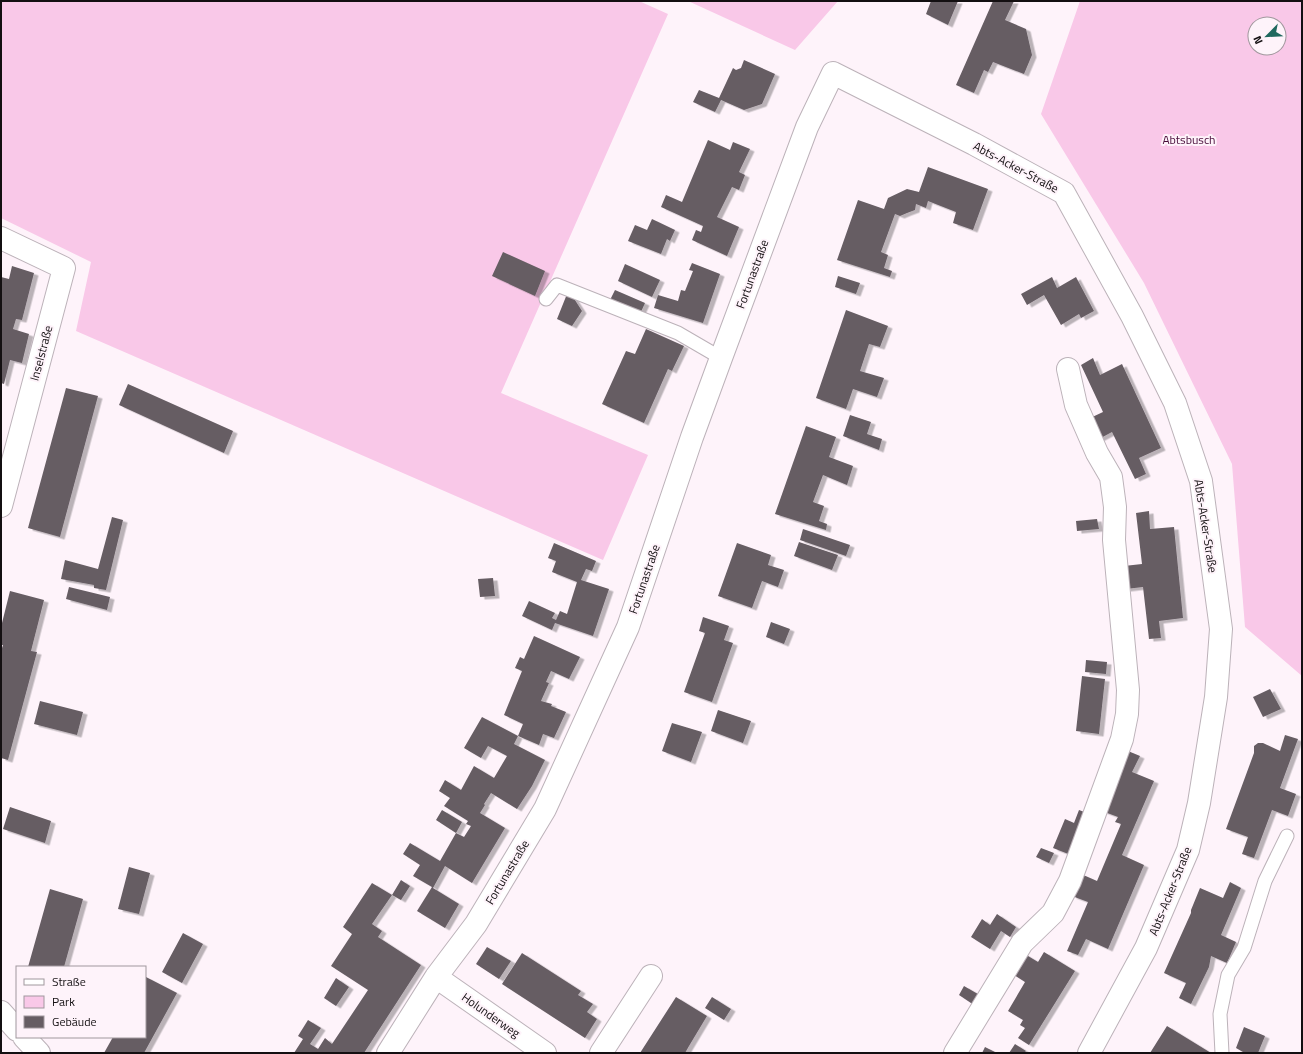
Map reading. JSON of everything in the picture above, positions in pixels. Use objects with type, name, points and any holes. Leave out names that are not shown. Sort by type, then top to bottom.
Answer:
[{"type":"street","name":"Fortunastraße","points":[[388,1053],[436,977],[476,924],[548,802],[628,627],[692,437],[721,358],[807,127],[833,73]]},
{"type":"street","name":"Abts-Acker-Straße","points":[[833,73],[974,144],[1064,193],[1132,316],[1175,403],[1201,481],[1221,629],[1216,697],[1199,803],[1188,850],[1146,948],[1089,1053]]},
{"type":"street","name":"Inselstraße","points":[[1,238],[64,268],[1,506]]},
{"type":"street","points":[[955,1053],[1022,943],[1053,913],[1070,881],[1122,739],[1127,714],[1128,690],[1114,540],[1115,507],[1111,477],[1097,452],[1076,405],[1068,369]]},
{"type":"street","points":[[601,1053],[651,976]]},
{"type":"street","name":"Holunderweg","points":[[436,977],[545,1053]]},
{"type":"street","points":[[1,1012],[16,1029]]},
{"type":"street","points":[[25,1038],[39,1053]]},
{"type":"lane","points":[[546,299],[557,285],[678,333],[721,358]]},
{"type":"lane","points":[[1222,1053],[1220,1014],[1228,975],[1244,948],[1265,881],[1287,836]]},
{"type":"green space","points":[[1,1],[639,1],[668,14],[501,393],[648,455],[603,560],[76,331],[91,262],[1,218]]},
{"type":"green space","points":[[688,1],[838,1],[795,50]]},
{"type":"green space","name":"Abtsbusch","points":[[1080,1],[1302,1],[1302,676],[1245,627],[1232,464],[1144,283],[1041,114]]},
{"type":"building","points":[[931,1],[958,1],[948,25],[926,14]]},
{"type":"building","points":[[993,1],[1014,1],[1005,20],[1026,29],[1032,55],[1024,74],[993,62],[988,72],[984,70],[974,93],[956,85]]},
{"type":"building","points":[[744,60],[775,74],[762,104],[744,110],[721,100],[715,112],[693,102],[699,90],[719,98],[733,68],[736,70],[741,68]]},
{"type":"building","points":[[708,140],[730,150],[733,142],[750,149],[739,172],[745,175],[739,190],[732,187],[717,217],[739,227],[727,256],[692,240],[696,230],[701,232],[703,226],[661,207],[666,195],[682,202]]},
{"type":"building","points":[[928,167],[988,189],[973,230],[953,223],[956,212],[928,201],[926,208],[916,204],[915,210],[900,216],[895,214],[881,252],[888,255],[884,268],[892,271],[890,277],[837,260],[858,200],[884,209],[888,198],[907,189],[919,192]]},
{"type":"building","points":[[652,219],[675,230],[670,241],[667,239],[661,254],[628,241],[635,225],[647,230]]},
{"type":"building","points":[[503,252],[545,271],[535,296],[492,276]]},
{"type":"building","points":[[692,263],[720,274],[703,323],[654,308],[658,295],[678,301],[681,290],[685,291],[693,271],[689,270]]},
{"type":"building","points":[[625,264],[660,280],[652,297],[618,281]]},
{"type":"building","points":[[12,266],[34,273],[22,320],[16,319],[13,329],[29,334],[22,363],[10,360],[4,384],[1,383],[1,277],[9,279]]},
{"type":"building","points":[[838,276],[860,283],[856,294],[835,287]]},
{"type":"building","points":[[1052,277],[1057,288],[1076,277],[1094,311],[1081,318],[1079,314],[1061,325],[1044,295],[1027,305],[1021,294]]},
{"type":"building","points":[[615,290],[645,303],[640,314],[610,300]]},
{"type":"building","points":[[567,294],[573,297],[582,311],[572,326],[557,319]]},
{"type":"building","points":[[846,310],[888,326],[880,347],[869,344],[860,371],[884,378],[877,397],[853,389],[846,409],[816,398]]},
{"type":"building","points":[[646,329],[684,346],[672,371],[668,369],[644,423],[602,404],[626,351],[635,354]]},
{"type":"building","points":[[1093,358],[1100,375],[1122,364],[1161,448],[1139,458],[1146,474],[1135,479],[1112,432],[1097,440],[1088,419],[1103,412],[1081,365]]},
{"type":"building","points":[[128,384],[233,431],[224,453],[119,405]]},
{"type":"building","points":[[66,388],[98,396],[60,537],[28,528]]},
{"type":"building","points":[[850,415],[871,422],[867,434],[882,439],[879,450],[843,436]]},
{"type":"building","points":[[806,426],[836,437],[829,457],[853,466],[847,485],[823,475],[813,502],[824,506],[819,521],[827,524],[826,530],[775,514]]},
{"type":"building","points":[[1149,511],[1150,529],[1174,527],[1183,618],[1159,621],[1161,638],[1149,639],[1143,587],[1126,589],[1124,566],[1142,564],[1136,513]]},
{"type":"building","points":[[112,517],[123,520],[106,590],[94,588],[94,585],[61,579],[65,560],[98,569]]},
{"type":"building","points":[[1097,519],[1099,529],[1077,531],[1076,521]]},
{"type":"building","points":[[803,529],[850,545],[846,556],[800,540]]},
{"type":"building","points":[[799,542],[838,555],[832,570],[794,556]]},
{"type":"building","points":[[554,543],[596,561],[592,571],[586,569],[581,580],[609,589],[593,636],[555,623],[552,630],[522,616],[529,601],[555,613],[552,618],[556,620],[560,611],[567,614],[577,582],[552,572],[556,561],[548,558]]},
{"type":"building","points":[[737,543],[771,555],[768,565],[784,570],[778,587],[762,581],[752,608],[718,596]]},
{"type":"building","points":[[493,578],[495,596],[480,597],[478,579]]},
{"type":"building","points":[[69,587],[110,597],[107,610],[66,599]]},
{"type":"building","points":[[10,591],[44,600],[31,651],[37,652],[8,760],[1,758],[1,651],[3,645],[1,645],[1,627]]},
{"type":"building","points":[[703,617],[729,626],[724,640],[733,643],[712,702],[684,692],[705,633],[699,631]]},
{"type":"building","points":[[771,622],[790,629],[784,644],[766,637]]},
{"type":"building","points":[[534,636],[580,657],[569,679],[551,671],[546,682],[549,683],[541,701],[552,704],[551,706],[566,712],[554,738],[543,734],[539,745],[518,736],[523,724],[504,715],[522,671],[515,668],[520,657],[524,659]]},
{"type":"building","points":[[1086,660],[1107,662],[1106,674],[1085,672]]},
{"type":"building","points":[[1082,676],[1105,679],[1099,734],[1076,731]]},
{"type":"building","points":[[1270,689],[1281,709],[1263,717],[1253,697]]},
{"type":"building","points":[[40,701],[83,712],[77,735],[34,724]]},
{"type":"building","points":[[718,710],[751,721],[743,743],[711,731]]},
{"type":"building","points":[[482,717],[518,736],[514,744],[545,760],[532,786],[517,809],[491,793],[484,804],[485,805],[480,813],[505,828],[472,883],[445,866],[433,888],[459,904],[445,928],[417,911],[432,887],[413,876],[420,865],[403,854],[410,843],[440,861],[456,833],[464,837],[471,826],[466,824],[468,821],[444,806],[450,798],[439,791],[445,780],[461,790],[474,766],[494,778],[507,756],[488,746],[481,758],[464,748]]},
{"type":"building","points":[[672,723],[702,732],[691,762],[662,751]]},
{"type":"building","points":[[1285,735],[1298,739],[1280,788],[1296,794],[1288,816],[1272,810],[1254,858],[1242,854],[1248,837],[1226,829],[1254,753],[1254,746],[1258,743],[1263,743],[1280,751]]},
{"type":"building","points":[[1128,751],[1140,756],[1132,772],[1154,781],[1122,855],[1144,865],[1108,949],[1086,939],[1078,955],[1067,951],[1088,902],[1072,896],[1081,874],[1097,881],[1121,824],[1115,822],[1118,817],[1102,811]]},
{"type":"building","points":[[10,807],[51,821],[45,843],[3,829]]},
{"type":"building","points":[[442,810],[462,822],[456,833],[436,820]]},
{"type":"building","points":[[1079,810],[1087,813],[1071,855],[1053,848],[1065,819],[1074,823]]},
{"type":"building","points":[[1041,848],[1054,853],[1049,863],[1036,857]]},
{"type":"building","points":[[129,867],[150,873],[139,914],[118,909]]},
{"type":"building","points":[[401,880],[410,886],[401,900],[392,895]]},
{"type":"building","points":[[1230,882],[1241,888],[1221,935],[1236,942],[1227,963],[1211,956],[1209,967],[1191,1004],[1179,998],[1186,983],[1164,973],[1191,913],[1200,888],[1223,898]]},
{"type":"building","points":[[372,883],[392,895],[372,924],[382,931],[378,937],[421,965],[364,1053],[294,1053],[303,1039],[298,1036],[308,1020],[321,1028],[310,1044],[318,1049],[325,1038],[332,1044],[368,990],[331,966],[352,934],[343,927]]},
{"type":"building","points":[[50,889],[83,899],[64,966],[28,966]]},
{"type":"building","points":[[997,914],[1016,927],[1010,937],[1001,931],[990,949],[971,937],[982,919],[990,925]]},
{"type":"building","points":[[183,933],[203,944],[182,983],[162,972]]},
{"type":"building","points":[[487,947],[511,961],[499,979],[476,964]]},
{"type":"building","points":[[1044,952],[1075,971],[1029,1045],[1018,1038],[1025,1028],[1020,1025],[1023,1020],[1008,1011],[1025,982],[1011,973],[1023,953],[1038,962]]},
{"type":"building","points":[[522,953],[581,991],[578,995],[593,1004],[587,1012],[597,1019],[585,1038],[502,984]]},
{"type":"building","points":[[146,977],[177,993],[144,1053],[104,1053],[112,1038],[146,1038]]},
{"type":"building","points":[[336,978],[349,987],[336,1006],[324,998]]},
{"type":"building","points":[[964,986],[983,997],[977,1007],[959,995]]},
{"type":"building","points":[[676,997],[707,1016],[685,1053],[640,1053]]},
{"type":"building","points":[[712,997],[731,1009],[724,1020],[705,1008]]},
{"type":"building","points":[[1167,1026],[1211,1053],[1150,1053]]},
{"type":"building","points":[[1244,1027],[1265,1036],[1258,1053],[1243,1053],[1236,1048]]},
{"type":"building","points":[[1015,1044],[1026,1051],[1024,1053],[1009,1053]]},
{"type":"building","points":[[985,1047],[997,1053],[982,1053]]}]
